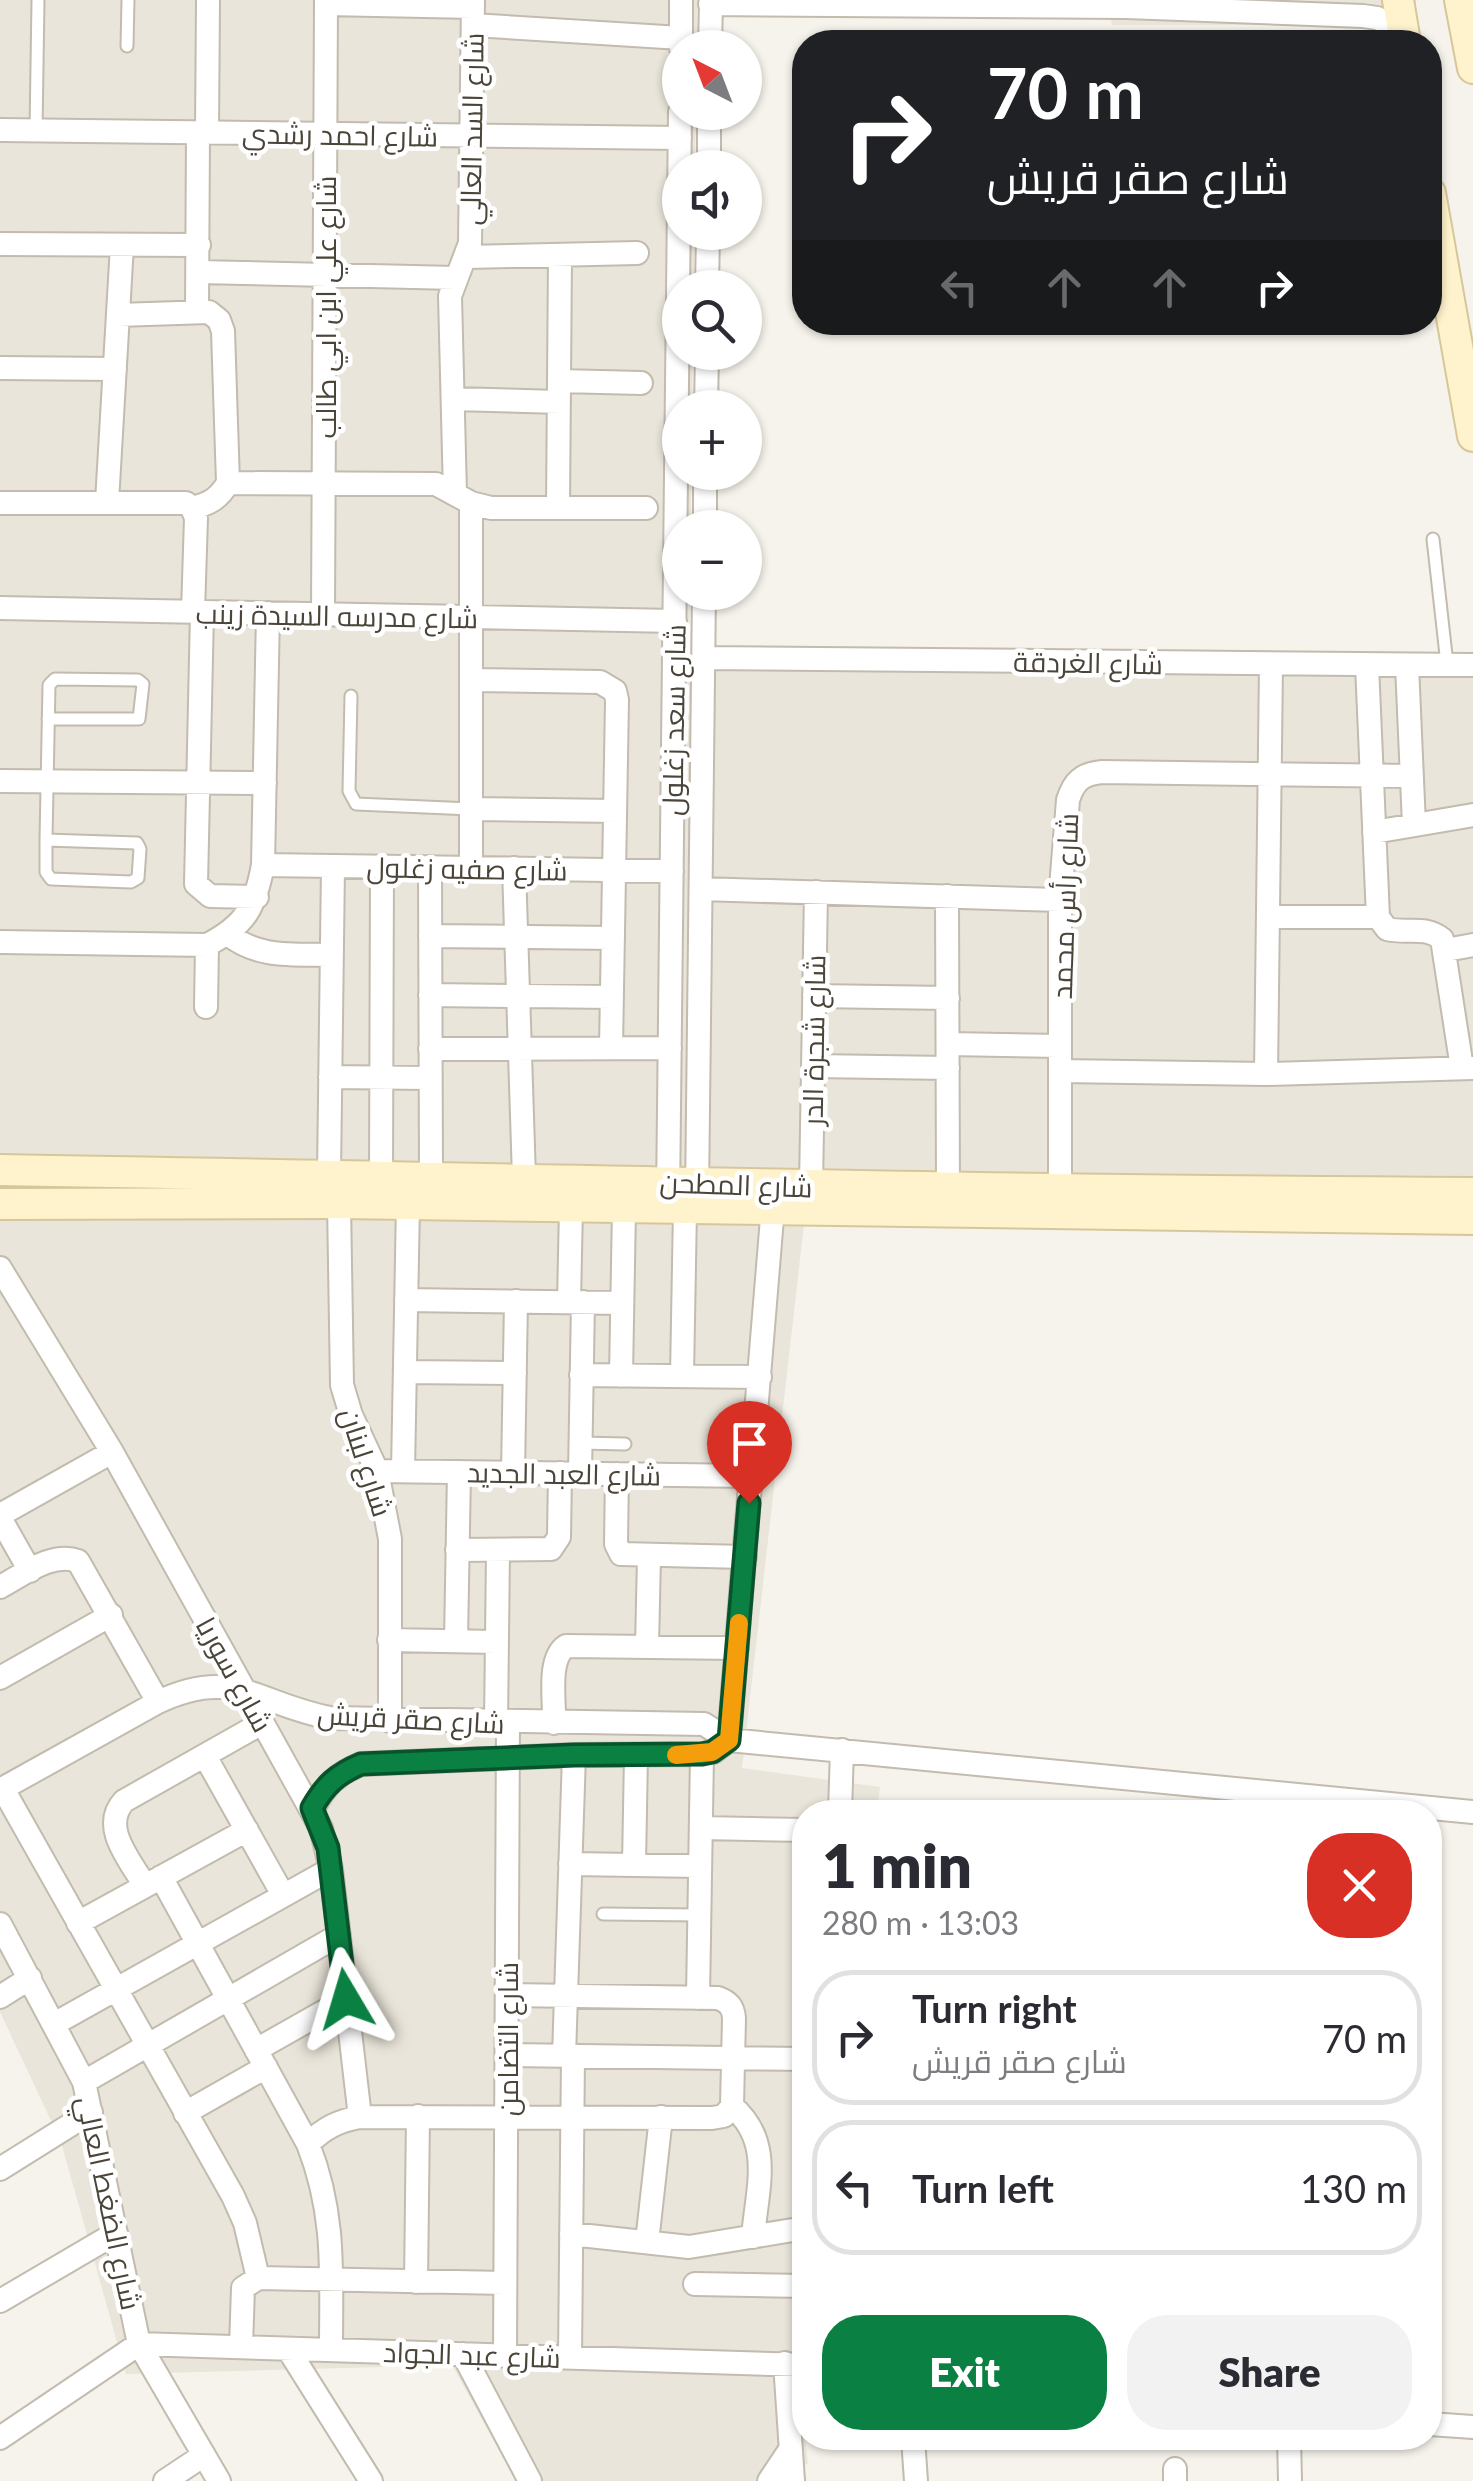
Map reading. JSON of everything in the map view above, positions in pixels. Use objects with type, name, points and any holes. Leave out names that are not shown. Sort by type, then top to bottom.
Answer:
[{"type":"street","points":[[197,310],[208,0]]},
{"type":"street","points":[[681,0],[681,30]]},
{"type":"street","points":[[1125,3],[1151,0]]},
{"type":"street","points":[[1460,0],[1473,68]]},
{"type":"street","points":[[326,2],[473,10],[662,40]]},
{"type":"street","name":"شارع علي ابن ابي طالب","points":[[323,614],[326,2]]},
{"type":"street","points":[[710,30],[710,2],[1125,3],[1363,16],[1402,24]]},
{"type":"street","name":"شارع السد العالي","points":[[471,868],[471,617],[453,399],[450,296],[470,243],[473,10]]},
{"type":"street","name":"شارع احمد رشدي","points":[[0,130],[680,138]]},
{"type":"street","name":"شارع سعد زغلول","points":[[680,130],[670,1048],[683,1198]]},
{"type":"street","points":[[0,244],[199,245]]},
{"type":"street","points":[[108,502],[122,245]]},
{"type":"street","points":[[198,272],[326,275],[460,268],[560,255],[637,253]]},
{"type":"street","points":[[558,508],[560,255]]},
{"type":"street","points":[[1442,261],[1473,436]]},
{"type":"street","points":[[0,503],[176,502],[192,508],[208,505],[220,496],[228,483],[223,331],[218,320],[210,312],[197,310],[118,314]]},
{"type":"street","points":[[0,368],[115,369]]},
{"type":"street","points":[[453,399],[642,383]]},
{"type":"street","points":[[228,483],[436,484],[491,508],[646,508]]},
{"type":"street","points":[[192,508],[196,518],[196,884],[210,896],[257,897]]},
{"type":"street","name":"شارع مدرسه السيدة زينب","points":[[0,608],[674,621]]},
{"type":"street","name":"شارع سعد زغلول","points":[[683,1198],[701,889],[704,610]]},
{"type":"street","points":[[206,1006],[218,940],[245,918],[257,897],[263,865],[268,613]]},
{"type":"street","name":"شارع الغردقة","points":[[704,658],[1473,665]]},
{"type":"street","points":[[1266,1074],[1271,664]]},
{"type":"street","points":[[1060,1070],[1266,1074],[1468,1068],[1442,939],[1433,932],[1387,930],[1378,917],[1367,665]]},
{"type":"street","points":[[1406,665],[1414,825]]},
{"type":"street","points":[[471,680],[600,682],[608,685],[617,700],[611,1048]]},
{"type":"street","name":"شارع رأس محمد","points":[[1060,1191],[1060,900],[1068,800],[1073,784],[1086,774],[1412,776]]},
{"type":"street","points":[[0,780],[265,783]]},
{"type":"street","points":[[471,808],[616,811]]},
{"type":"street","points":[[1374,832],[1473,815]]},
{"type":"street","name":"شارع صفيه زغلول","points":[[263,865],[672,870]]},
{"type":"street","name":"شارع لبنان","points":[[333,866],[330,1078],[342,1385],[376,1471],[390,1539],[390,1721]]},
{"type":"street","points":[[381,1176],[382,866]]},
{"type":"street","points":[[430,867],[431,1177]]},
{"type":"street","points":[[514,868],[524,1178]]},
{"type":"street","points":[[701,889],[1060,900]]},
{"type":"street","name":"شارع شجرة الدر","points":[[811,1187],[816,892]]},
{"type":"street","points":[[947,896],[948,1189]]},
{"type":"street","points":[[1268,917],[1378,917]]},
{"type":"street","points":[[430,936],[613,938]]},
{"type":"street","points":[[0,942],[218,940],[267,953],[332,955]]},
{"type":"street","points":[[1446,950],[1473,945]]},
{"type":"street","points":[[430,995],[612,997]]},
{"type":"street","points":[[814,996],[948,998]]},
{"type":"street","points":[[813,1066],[1060,1046]]},
{"type":"street","points":[[430,1049],[670,1048]]},
{"type":"street","points":[[330,1078],[430,1078]]},
{"type":"street","name":"شارع المطحن","points":[[0,1170],[334,1189],[408,1204],[624,1208],[683,1198]]},
{"type":"street","name":"شارع المطحن","points":[[0,1204],[334,1189],[381,1176],[524,1178],[683,1198],[1473,1219]]},
{"type":"street","name":"شارع المطحن","points":[[774,1198],[811,1187],[1473,1193]]},
{"type":"street","points":[[682,1376],[683,1198]]},
{"type":"street","points":[[729,1740],[774,1198]]},
{"type":"street","points":[[403,1471],[408,1204]]},
{"type":"street","points":[[458,1550],[544,1551],[557,1544],[570,1473],[580,1444],[581,1375],[571,1207]]},
{"type":"street","points":[[621,1376],[624,1208]]},
{"type":"street","name":"شارع سوريا","points":[[0,1268],[10,1308],[112,1452],[312,1808],[330,1868],[360,2116]]},
{"type":"street","points":[[406,1300],[622,1303]]},
{"type":"street","points":[[513,1473],[516,1302]]},
{"type":"street","points":[[405,1372],[515,1374]]},
{"type":"street","points":[[581,1375],[760,1377]]},
{"type":"street","points":[[30,1571],[0,1516],[112,1452]]},
{"type":"street","name":"شارع العبد الجديد","points":[[376,1471],[751,1476]]},
{"type":"street","points":[[456,1641],[459,1472]]},
{"type":"street","points":[[618,1474],[618,1549],[627,1556],[745,1558]]},
{"type":"street","name":"شارع التضامن","points":[[498,1551],[496,1642],[508,1758],[505,2355]]},
{"type":"street","points":[[0,1587],[54,1558],[66,1556],[78,1561],[158,1702]]},
{"type":"street","points":[[647,1647],[649,1556]]},
{"type":"street","points":[[0,1678],[110,1615]]},
{"type":"street","points":[[389,1640],[496,1642]]},
{"type":"street","points":[[554,1723],[556,1659],[566,1646],[737,1648]]},
{"type":"street","name":"شارع صقر قريش","points":[[3,1783],[158,1702],[185,1690],[214,1685],[242,1688],[299,1712],[330,1718],[704,1724],[729,1740],[1351,1800]]},
{"type":"street","points":[[262,1723],[124,1801],[113,1821],[115,1833],[198,1943],[308,2144],[328,2205],[331,2350]]},
{"type":"street","name":"شارع صقر قريش","points":[[312,1808],[323,1788],[340,1772],[361,1764],[702,1754],[729,1740]]},
{"type":"street","points":[[840,1800],[842,1750]]},
{"type":"street","points":[[698,1998],[702,1754]]},
{"type":"street","points":[[570,2357],[572,2116],[566,1996],[574,1755]]},
{"type":"street","points":[[634,1865],[636,1755]]},
{"type":"street","points":[[205,1756],[284,1895]]},
{"type":"street","points":[[3,1783],[245,2223],[258,2278]]},
{"type":"street","name":"شارع صقر قريش","points":[[1442,1809],[1473,1812]]},
{"type":"street","points":[[700,1828],[792,1830]]},
{"type":"street","points":[[78,1923],[246,1830]]},
{"type":"street","points":[[570,1864],[700,1866]]},
{"type":"street","points":[[54,2024],[330,1868]]},
{"type":"street","name":"شارع الضغط العالي","points":[[0,1924],[84,2082],[140,2344],[219,2481]]},
{"type":"street","points":[[84,2082],[339,1934]]},
{"type":"street","points":[[0,1998],[30,1978]]},
{"type":"street","points":[[308,2144],[324,2129],[360,2116],[712,2118],[724,2116],[732,2106],[733,2009],[727,2002],[718,1998],[507,1995]]},
{"type":"street","points":[[185,2112],[346,1999]]},
{"type":"street","points":[[506,2055],[792,2059]]},
{"type":"street","points":[[732,2106],[756,2134],[760,2151],[752,2237]]},
{"type":"street","points":[[0,2169],[91,2112]]},
{"type":"street","points":[[416,2282],[418,2116]]},
{"type":"street","points":[[646,2242],[661,2118]]},
{"type":"street","points":[[571,2234],[696,2246],[792,2230]]},
{"type":"street","points":[[0,2301],[116,2232]]},
{"type":"street","points":[[241,2347],[243,2288],[258,2278],[506,2283]]},
{"type":"street","points":[[695,2284],[792,2286]]},
{"type":"street","points":[[0,2438],[140,2344]]},
{"type":"street","name":"شارع عبد الجواد","points":[[140,2344],[792,2362]]},
{"type":"street","points":[[288,2348],[370,2481]]},
{"type":"street","points":[[462,2354],[522,2477]]},
{"type":"street","points":[[1442,2425],[1473,2428]]},
{"type":"street","points":[[792,2427],[789,2452],[792,2481]]},
{"type":"street","points":[[914,2450],[916,2481]]},
{"type":"street","points":[[1290,2450],[1290,2481]]},
{"type":"street","points":[[768,2481],[789,2452]]},
{"type":"street","points":[[165,2481],[204,2455]]},
{"type":"lane","points":[[36,131],[38,0]]},
{"type":"lane","points":[[127,46],[128,0]]},
{"type":"lane","points":[[1433,540],[1447,665]]},
{"type":"lane","points":[[46,840],[137,843],[138,878],[132,882],[51,880],[46,872],[46,840],[48,719],[52,680],[142,682],[140,719],[48,719]]},
{"type":"lane","points":[[351,696],[350,791],[356,804],[471,808]]},
{"type":"lane","points":[[580,1444],[625,1444]]},
{"type":"lane","points":[[603,1914],[699,1915]]},
{"type":"shaded area","points":[[0,0],[697,0],[697,30],[662,30],[662,130],[696,130],[695,150],[662,150],[662,250],[694,250],[694,270],[662,270],[662,370],[693,370],[692,390],[662,390],[662,490],[691,490],[691,510],[662,510],[662,610],[690,610],[689,670],[1473,671],[1473,1205],[807,1198],[742,1768],[880,1787],[878,1800],[792,1800],[792,2450],[806,2450],[808,2463],[786,2481],[516,2481],[452,2365],[126,2374],[61,2142],[0,2012]]},
{"type":"shaded area","points":[[1107,0],[1416,0],[1416,25],[1112,25]]},
{"type":"slow traffic","points":[[676,1755],[712,1752],[729,1740],[739,1623]]},
{"type":"route","points":[[346,1999],[328,1848],[312,1808],[323,1788],[340,1772],[361,1764],[702,1754],[722,1746],[729,1740],[749,1503]]}]
